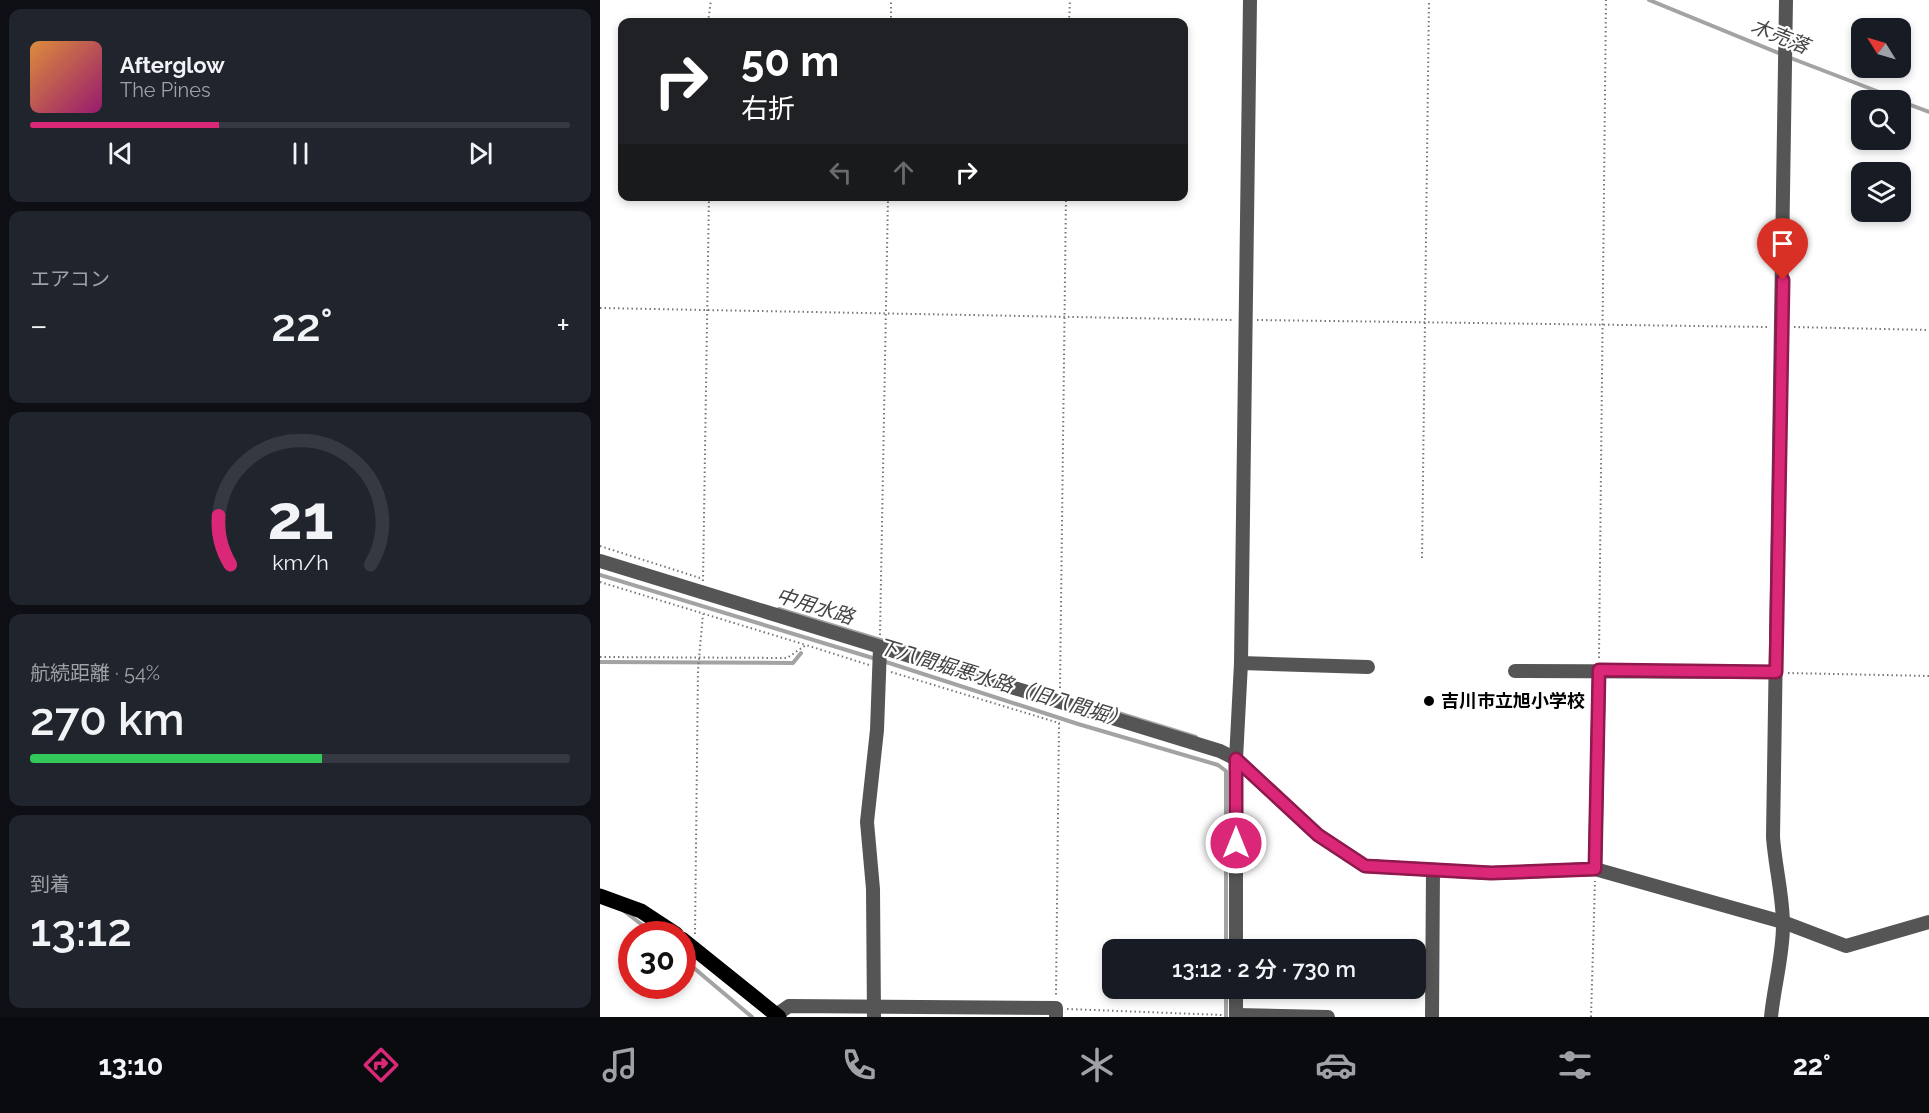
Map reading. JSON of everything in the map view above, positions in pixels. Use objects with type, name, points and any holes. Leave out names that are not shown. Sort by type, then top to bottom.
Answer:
[{"type":"main road","points":[[600,896],[641,911],[656,921]]},
{"type":"main road","points":[[696,950],[778,1016]]},
{"type":"street","points":[[1236,939],[1236,759],[1241,663],[1248,320],[1250,0]]},
{"type":"street","points":[[1771,1017],[1773,990],[1782,954],[1783,922],[1773,837],[1786,0]]},
{"type":"street","points":[[600,561],[1220,751],[1236,759],[1318,835],[1365,866],[1491,873],[1595,869],[1783,922],[1846,946],[1929,922]]},
{"type":"street","points":[[874,1011],[873,889],[867,822],[877,730],[880,647]]},
{"type":"street","points":[[1241,663],[1368,667]]},
{"type":"street","points":[[1595,869],[1599,670]]},
{"type":"street","points":[[1515,671],[1776,672]]},
{"type":"street","points":[[1432,1017],[1433,870]]},
{"type":"street","points":[[1236,999],[1236,1016],[1328,1017]]},
{"type":"street","points":[[778,1016],[789,1005],[874,1011],[1056,1013]]},
{"type":"path","points":[[709,18],[711,0]]},
{"type":"path","points":[[891,0],[891,18]]},
{"type":"path","points":[[1069,18],[1070,0]]},
{"type":"path","points":[[1422,558],[1429,0]]},
{"type":"path","points":[[1599,670],[1606,0]]},
{"type":"path","points":[[702,592],[709,201]]},
{"type":"path","points":[[880,647],[888,201]]},
{"type":"path","points":[[1060,703],[1066,201]]},
{"type":"path","points":[[600,308],[1929,330]]},
{"type":"path","points":[[600,582],[1059,723],[1056,1013],[1236,1016]]},
{"type":"path","points":[[696,932],[698,670],[701,658],[703,614]]},
{"type":"path","points":[[600,657],[787,658],[806,645]]},
{"type":"path","points":[[1776,672],[1929,676]]},
{"type":"path","points":[[1592,1017],[1595,869]]},
{"type":"waterway","name":"木売落","points":[[1649,0],[1781,54]]},
{"type":"waterway","name":"木売落","points":[[1788,57],[1874,90]]},
{"type":"waterway","name":"木売落","points":[[1911,105],[1929,112]]},
{"type":"waterway","name":"下八間堀悪水路（旧八間堀）","points":[[600,575],[876,659]]},
{"type":"waterway","name":"中用水路","points":[[779,609],[910,649]]},
{"type":"waterway","points":[[600,662],[793,663],[801,653]]},
{"type":"waterway","name":"下八間堀悪水路（旧八間堀）","points":[[883,661],[1078,724],[1218,765],[1226,771],[1226,939]]},
{"type":"waterway","name":"中用水路","points":[[1115,712],[1196,737]]},
{"type":"waterway","points":[[624,911],[637,921]]},
{"type":"waterway","points":[[696,970],[752,1017]]},
{"type":"waterway","name":"下八間堀悪水路（旧八間堀）","points":[[1226,999],[1226,1017]]},
{"type":"place","name":"吉川市立旭小学校","points":[[1429,701]]},
{"type":"route","points":[[1236,843],[1236,759],[1318,835],[1365,866],[1491,873],[1595,869],[1599,670],[1776,672],[1783,280]]}]
